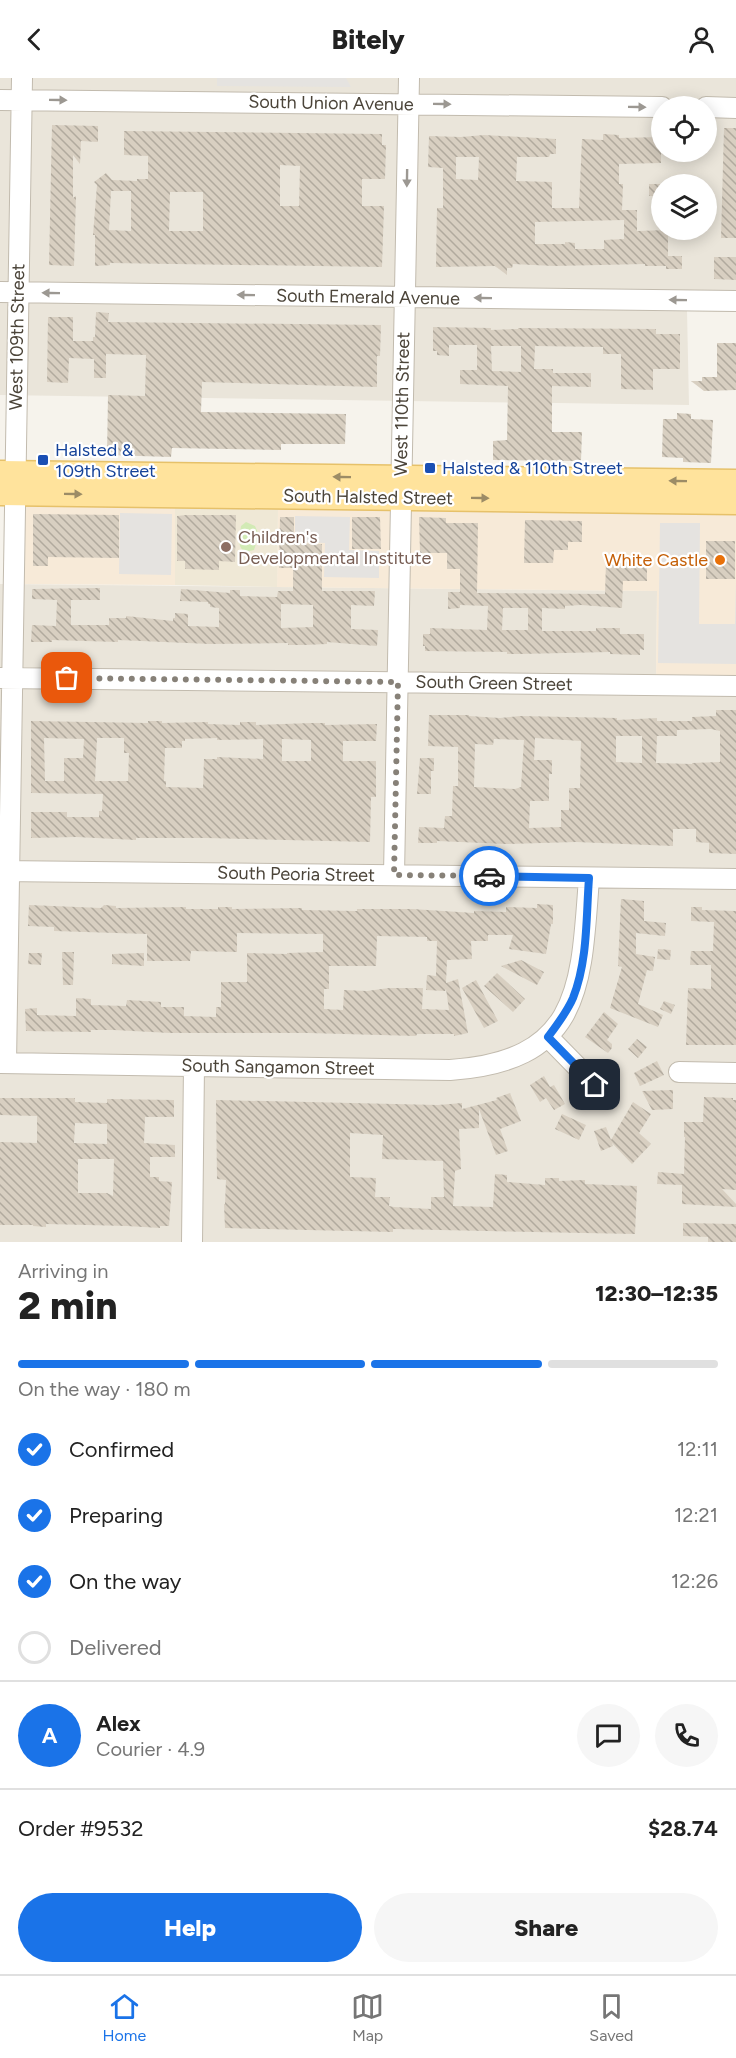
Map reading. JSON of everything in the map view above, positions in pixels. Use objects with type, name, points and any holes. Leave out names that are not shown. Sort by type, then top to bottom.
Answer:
[{"type":"main road","name":"South Halsted Street","points":[[401,488],[736,482]]},
{"type":"main road","name":"South Halsted Street","points":[[7,483],[401,488],[736,502]]},
{"type":"street","name":"West 109th Street","points":[[3,1063],[9,292],[22,78]]},
{"type":"street","name":"West 110th Street","points":[[394,875],[409,78]]},
{"type":"street","name":"South Union Avenue","points":[[0,99],[651,107]]},
{"type":"street","points":[[717,107],[736,108]]},
{"type":"street","name":"South Emerald Avenue","points":[[9,292],[736,301]]},
{"type":"street","name":"South Green Street","points":[[6,678],[736,686]]},
{"type":"street","name":"South Peoria Street","points":[[4,871],[736,879]]},
{"type":"street","name":"South Sangamon Street","points":[[3,1063],[450,1070],[472,1068],[508,1059],[548,1037],[570,1003],[584,954],[589,878]]},
{"type":"street","points":[[548,1037],[595,1085]]},
{"type":"street","points":[[192,1242],[194,1066]]},
{"type":"street","points":[[679,1072],[736,1073]]},
{"type":"shaded area","points":[[0,78],[736,78],[736,312],[687,311],[689,405],[0,395]]},
{"type":"shaded area","points":[[217,78],[346,78],[351,87],[217,86]]},
{"type":"shaded area","points":[[23,506],[175,507],[175,585],[22,584]]},
{"type":"shaded area","name":"Children's Developmental Institute","points":[[175,507],[278,509],[277,587],[175,585]]},
{"type":"shaded area","points":[[278,509],[736,513],[736,684],[656,682],[657,591],[277,587]]},
{"type":"shaded area","points":[[120,513],[172,514],[171,575],[119,574]]},
{"type":"shaded area","points":[[295,516],[350,517],[349,550],[379,551],[379,578],[324,577],[325,543],[295,542]]},
{"type":"shaded area","points":[[660,523],[700,523],[699,624],[735,624],[736,582],[736,664],[658,663]]},
{"type":"shaded area","points":[[0,584],[657,591],[656,682],[736,684],[736,1242],[0,1242]]},
{"type":"green space","points":[[246,522],[255,526],[259,535],[254,550],[245,552],[240,547],[239,540],[241,526]]},
{"type":"building","points":[[52,125],[98,126],[98,142],[81,141],[80,164],[73,155],[73,198],[76,196],[74,266],[49,265]]},
{"type":"building","points":[[724,128],[736,128],[736,238],[721,238]]},
{"type":"building","points":[[124,131],[382,134],[382,145],[386,145],[385,179],[362,179],[362,206],[384,206],[382,267],[110,263],[110,265],[95,266],[95,235],[93,235],[97,185],[94,182],[106,173],[112,180],[148,179],[148,156],[124,155]],"holes":[[[280,165],[300,166],[299,206],[280,206]],[[111,191],[131,191],[131,231],[109,230]],[[170,192],[203,192],[203,231],[169,231]]]},
{"type":"building","points":[[603,134],[619,135],[619,138],[651,137],[651,162],[661,163],[619,164],[619,184],[623,184],[622,210],[637,210],[637,231],[651,231],[651,240],[668,240],[668,256],[682,256],[682,269],[666,269],[666,266],[645,266],[645,264],[554,266],[513,264],[512,268],[507,268],[507,275],[495,266],[436,267],[437,208],[443,208],[443,168],[428,167],[429,136],[484,135],[556,139],[556,154],[550,154],[549,157],[517,157],[516,181],[552,182],[552,208],[579,208],[582,139],[603,140]],"holes":[[[456,157],[479,157],[478,180],[456,179]],[[624,220],[624,239],[604,240],[604,249],[575,249],[575,243],[565,242],[565,244],[535,244],[535,222]]]},
{"type":"building","points":[[649,184],[651,184],[651,196],[649,196]]},
{"type":"building","points":[[714,257],[736,257],[736,280],[714,279]]},
{"type":"building","points":[[96,312],[109,313],[108,322],[381,325],[380,356],[377,356],[377,387],[202,382],[201,412],[346,414],[345,444],[281,444],[281,450],[172,448],[171,457],[107,455],[108,395],[145,396],[146,355],[106,354],[106,378],[94,378],[94,359],[69,358],[68,383],[47,382],[48,317],[73,317],[73,341],[93,341]]},
{"type":"building","points":[[433,327],[491,328],[491,330],[518,328],[656,329],[656,334],[680,334],[680,369],[653,369],[653,390],[621,389],[621,354],[603,354],[603,347],[535,346],[534,369],[553,369],[553,373],[591,373],[591,387],[552,386],[552,432],[582,432],[581,461],[493,460],[493,441],[507,440],[508,386],[460,384],[460,370],[477,370],[477,345],[449,345],[449,356],[437,355],[437,351],[433,351]],"holes":[[[491,346],[521,346],[521,372],[492,371]]]},
{"type":"building","points":[[717,343],[736,343],[736,390],[704,391],[691,381],[702,381],[702,377],[717,377]]},
{"type":"building","points":[[677,413],[691,414],[691,419],[713,420],[711,463],[683,462],[683,458],[662,457],[663,419],[677,419]]},
{"type":"building","points":[[33,514],[119,515],[119,558],[48,557],[48,566],[33,566]]},
{"type":"building","points":[[236,515],[235,562],[219,561],[219,570],[185,569],[185,561],[177,561],[177,516]]},
{"type":"building","points":[[280,517],[294,517],[294,543],[322,544],[322,591],[375,591],[374,606],[351,605],[351,629],[378,630],[377,646],[327,642],[327,644],[288,645],[288,643],[210,644],[118,640],[118,642],[52,640],[52,642],[31,642],[32,625],[56,626],[57,600],[32,599],[32,589],[100,588],[100,600],[71,600],[71,625],[109,625],[109,618],[126,618],[126,616],[173,621],[175,613],[188,614],[188,626],[219,627],[219,608],[210,607],[208,602],[180,601],[181,589],[230,593],[230,590],[240,590],[240,596],[277,597],[278,591],[293,591],[293,568],[279,568]],"holes":[[[281,604],[313,605],[313,627],[281,628]]]},
{"type":"building","points":[[352,517],[380,517],[381,549],[352,549]]},
{"type":"building","points":[[419,517],[446,518],[446,523],[478,523],[477,593],[605,594],[606,562],[647,562],[647,581],[623,581],[622,608],[581,605],[565,606],[565,609],[542,608],[542,631],[596,631],[596,628],[620,628],[620,634],[644,634],[644,650],[640,649],[640,655],[610,654],[610,652],[507,654],[507,652],[425,651],[423,634],[430,634],[430,628],[487,630],[488,606],[460,605],[460,608],[448,609],[448,592],[460,592],[460,569],[447,569],[447,553],[420,553]],"holes":[[[503,608],[528,608],[528,630],[502,630]]]},
{"type":"building","points":[[525,520],[582,521],[582,542],[568,542],[568,550],[554,550],[553,563],[524,563]]},
{"type":"building","name":"White Castle","points":[[706,541],[735,541],[735,579],[706,579]]},
{"type":"building","points":[[716,710],[736,710],[736,854],[709,853],[709,843],[696,842],[696,829],[673,829],[673,846],[576,842],[506,844],[437,841],[437,843],[418,843],[419,827],[444,828],[445,816],[452,816],[453,786],[458,786],[458,747],[428,746],[429,715],[500,718],[520,716],[617,718],[617,720],[657,718],[657,721],[692,721],[692,717],[716,716]],"holes":[[[677,730],[720,731],[720,762],[656,763],[657,736],[677,736]],[[616,736],[642,736],[642,763],[616,762]],[[535,738],[581,741],[580,788],[569,788],[569,810],[561,810],[561,827],[529,828],[530,801],[549,801],[549,774],[552,774],[552,760],[534,760]],[[494,739],[524,740],[521,787],[515,789],[474,787],[475,744],[493,745]]]},
{"type":"building","points":[[31,721],[148,723],[148,721],[162,721],[162,723],[208,722],[208,724],[240,725],[240,722],[256,722],[256,725],[377,724],[376,741],[343,741],[343,761],[376,761],[376,797],[371,797],[370,842],[207,838],[136,838],[136,840],[76,837],[31,838],[31,812],[67,812],[67,817],[99,817],[99,811],[102,811],[103,794],[31,793]],"holes":[[[44,738],[84,739],[83,758],[64,758],[64,781],[45,781]],[[97,738],[124,738],[124,753],[129,753],[128,781],[95,781]],[[185,739],[263,739],[263,759],[217,757],[217,759],[204,759],[203,788],[166,787],[166,781],[164,781],[165,748],[182,748],[182,741]],[[282,739],[311,740],[311,761],[282,761]]]},
{"type":"building","points":[[420,758],[434,758],[434,771],[431,771],[431,794],[417,794]]},
{"type":"building","points":[[621,899],[644,901],[644,921],[666,923],[665,936],[636,933],[636,954],[655,957],[653,971],[647,970],[638,1004],[663,1015],[658,1027],[610,1008],[622,967],[618,966]]},
{"type":"building","points":[[537,904],[553,905],[553,924],[551,924],[546,954],[509,949],[513,935],[488,935],[488,941],[471,941],[472,959],[447,960],[446,983],[458,979],[468,1033],[454,1036],[454,1034],[417,1034],[416,1036],[170,1033],[114,1030],[26,1031],[25,1009],[37,1008],[37,1015],[76,1016],[76,998],[91,999],[91,1005],[126,1006],[127,1000],[161,1002],[161,1007],[184,1007],[184,1016],[216,1017],[216,1007],[221,1007],[221,982],[247,982],[247,953],[323,952],[323,934],[237,933],[237,952],[191,951],[190,961],[147,961],[147,934],[54,931],[54,927],[28,926],[29,905],[101,908],[104,905],[116,906],[116,908],[186,907],[186,909],[302,908],[302,910],[357,911],[357,909],[412,909],[474,913],[474,911],[506,912],[506,907],[537,908]],"holes":[[[377,936],[427,937],[427,941],[437,941],[436,976],[427,975],[426,990],[445,991],[446,989],[449,1010],[422,1009],[423,988],[344,990],[343,1010],[324,1009],[324,989],[329,989],[329,966],[376,966]]]},
{"type":"building","points":[[691,907],[702,907],[702,910],[736,911],[736,1045],[686,1045],[688,988],[711,989],[711,965],[690,965],[691,951],[713,951],[714,922],[691,921]]},
{"type":"building","points":[[658,949],[671,950],[670,960],[657,959]]},
{"type":"building","points":[[62,952],[74,952],[73,985],[63,985]]},
{"type":"building","points":[[29,953],[42,953],[41,965],[28,964]]},
{"type":"building","points":[[144,953],[144,966],[112,964],[112,954]]},
{"type":"building","points":[[521,960],[544,972],[537,985],[501,966]]},
{"type":"building","points":[[497,973],[525,999],[513,1012],[484,986]]},
{"type":"building","points":[[476,980],[498,1021],[484,1028],[462,988]]},
{"type":"building","points":[[664,1001],[675,1005],[671,1014],[660,1009]]},
{"type":"building","points":[[604,1012],[618,1024],[607,1040],[612,1044],[608,1053],[585,1037]]},
{"type":"building","points":[[637,1039],[647,1047],[638,1058],[628,1049]]},
{"type":"building","points":[[657,1061],[664,1075],[640,1086],[634,1073]]},
{"type":"building","points":[[544,1076],[550,1087],[554,1085],[565,1104],[554,1110],[546,1098],[540,1102],[530,1085]]},
{"type":"building","points":[[673,1090],[673,1109],[652,1110],[642,1091]]},
{"type":"building","points":[[510,1093],[521,1121],[500,1129],[508,1151],[496,1155],[479,1109],[479,1128],[459,1129],[461,1169],[455,1171],[453,1206],[493,1207],[495,1174],[507,1175],[507,1182],[545,1185],[545,1178],[559,1178],[559,1181],[585,1180],[585,1184],[637,1186],[635,1234],[225,1228],[226,1180],[217,1179],[216,1100],[438,1105],[462,1103],[462,1109],[497,1100],[496,1098]],"holes":[[[350,1133],[383,1135],[382,1159],[443,1161],[444,1197],[431,1197],[431,1209],[389,1206],[390,1197],[375,1197],[376,1178],[350,1177]]]},
{"type":"building","points":[[704,1097],[736,1100],[736,1190],[722,1189],[736,1204],[736,1207],[682,1204],[682,1185],[657,1184],[658,1172],[684,1174],[684,1122],[703,1122]]},
{"type":"building","points":[[0,1098],[75,1098],[75,1102],[107,1103],[107,1099],[174,1100],[174,1117],[145,1117],[144,1143],[175,1145],[175,1157],[150,1157],[150,1177],[159,1177],[159,1181],[172,1182],[169,1226],[160,1226],[160,1228],[46,1224],[46,1227],[0,1225],[0,1142],[37,1143],[37,1116],[0,1115]],"holes":[[[75,1123],[107,1124],[107,1144],[74,1143]],[[78,1159],[114,1159],[113,1196],[107,1193],[78,1193]]]},
{"type":"building","points":[[633,1102],[651,1114],[639,1133],[651,1144],[632,1164],[612,1143],[613,1146],[601,1151],[594,1131],[606,1127],[611,1140]]},
{"type":"building","points":[[562,1114],[586,1125],[579,1140],[555,1129]]},
{"type":"building","points":[[683,1223],[736,1224],[736,1242],[708,1242],[708,1237],[683,1236]]},
{"type":"way so far","points":[[67,678],[398,682],[394,875],[489,876]]},
{"type":"place","name":"Halsted & 109th Street","points":[[43,460]]},
{"type":"place","name":"Halsted & 110th Street","points":[[430,468]]},
{"type":"place","name":"Children's Developmental Institute","points":[[226,547]]},
{"type":"place","name":"White Castle","points":[[720,560]]},
{"type":"route","points":[[489,876],[589,878],[584,954],[579,977],[570,1003],[548,1037],[595,1085]]}]
